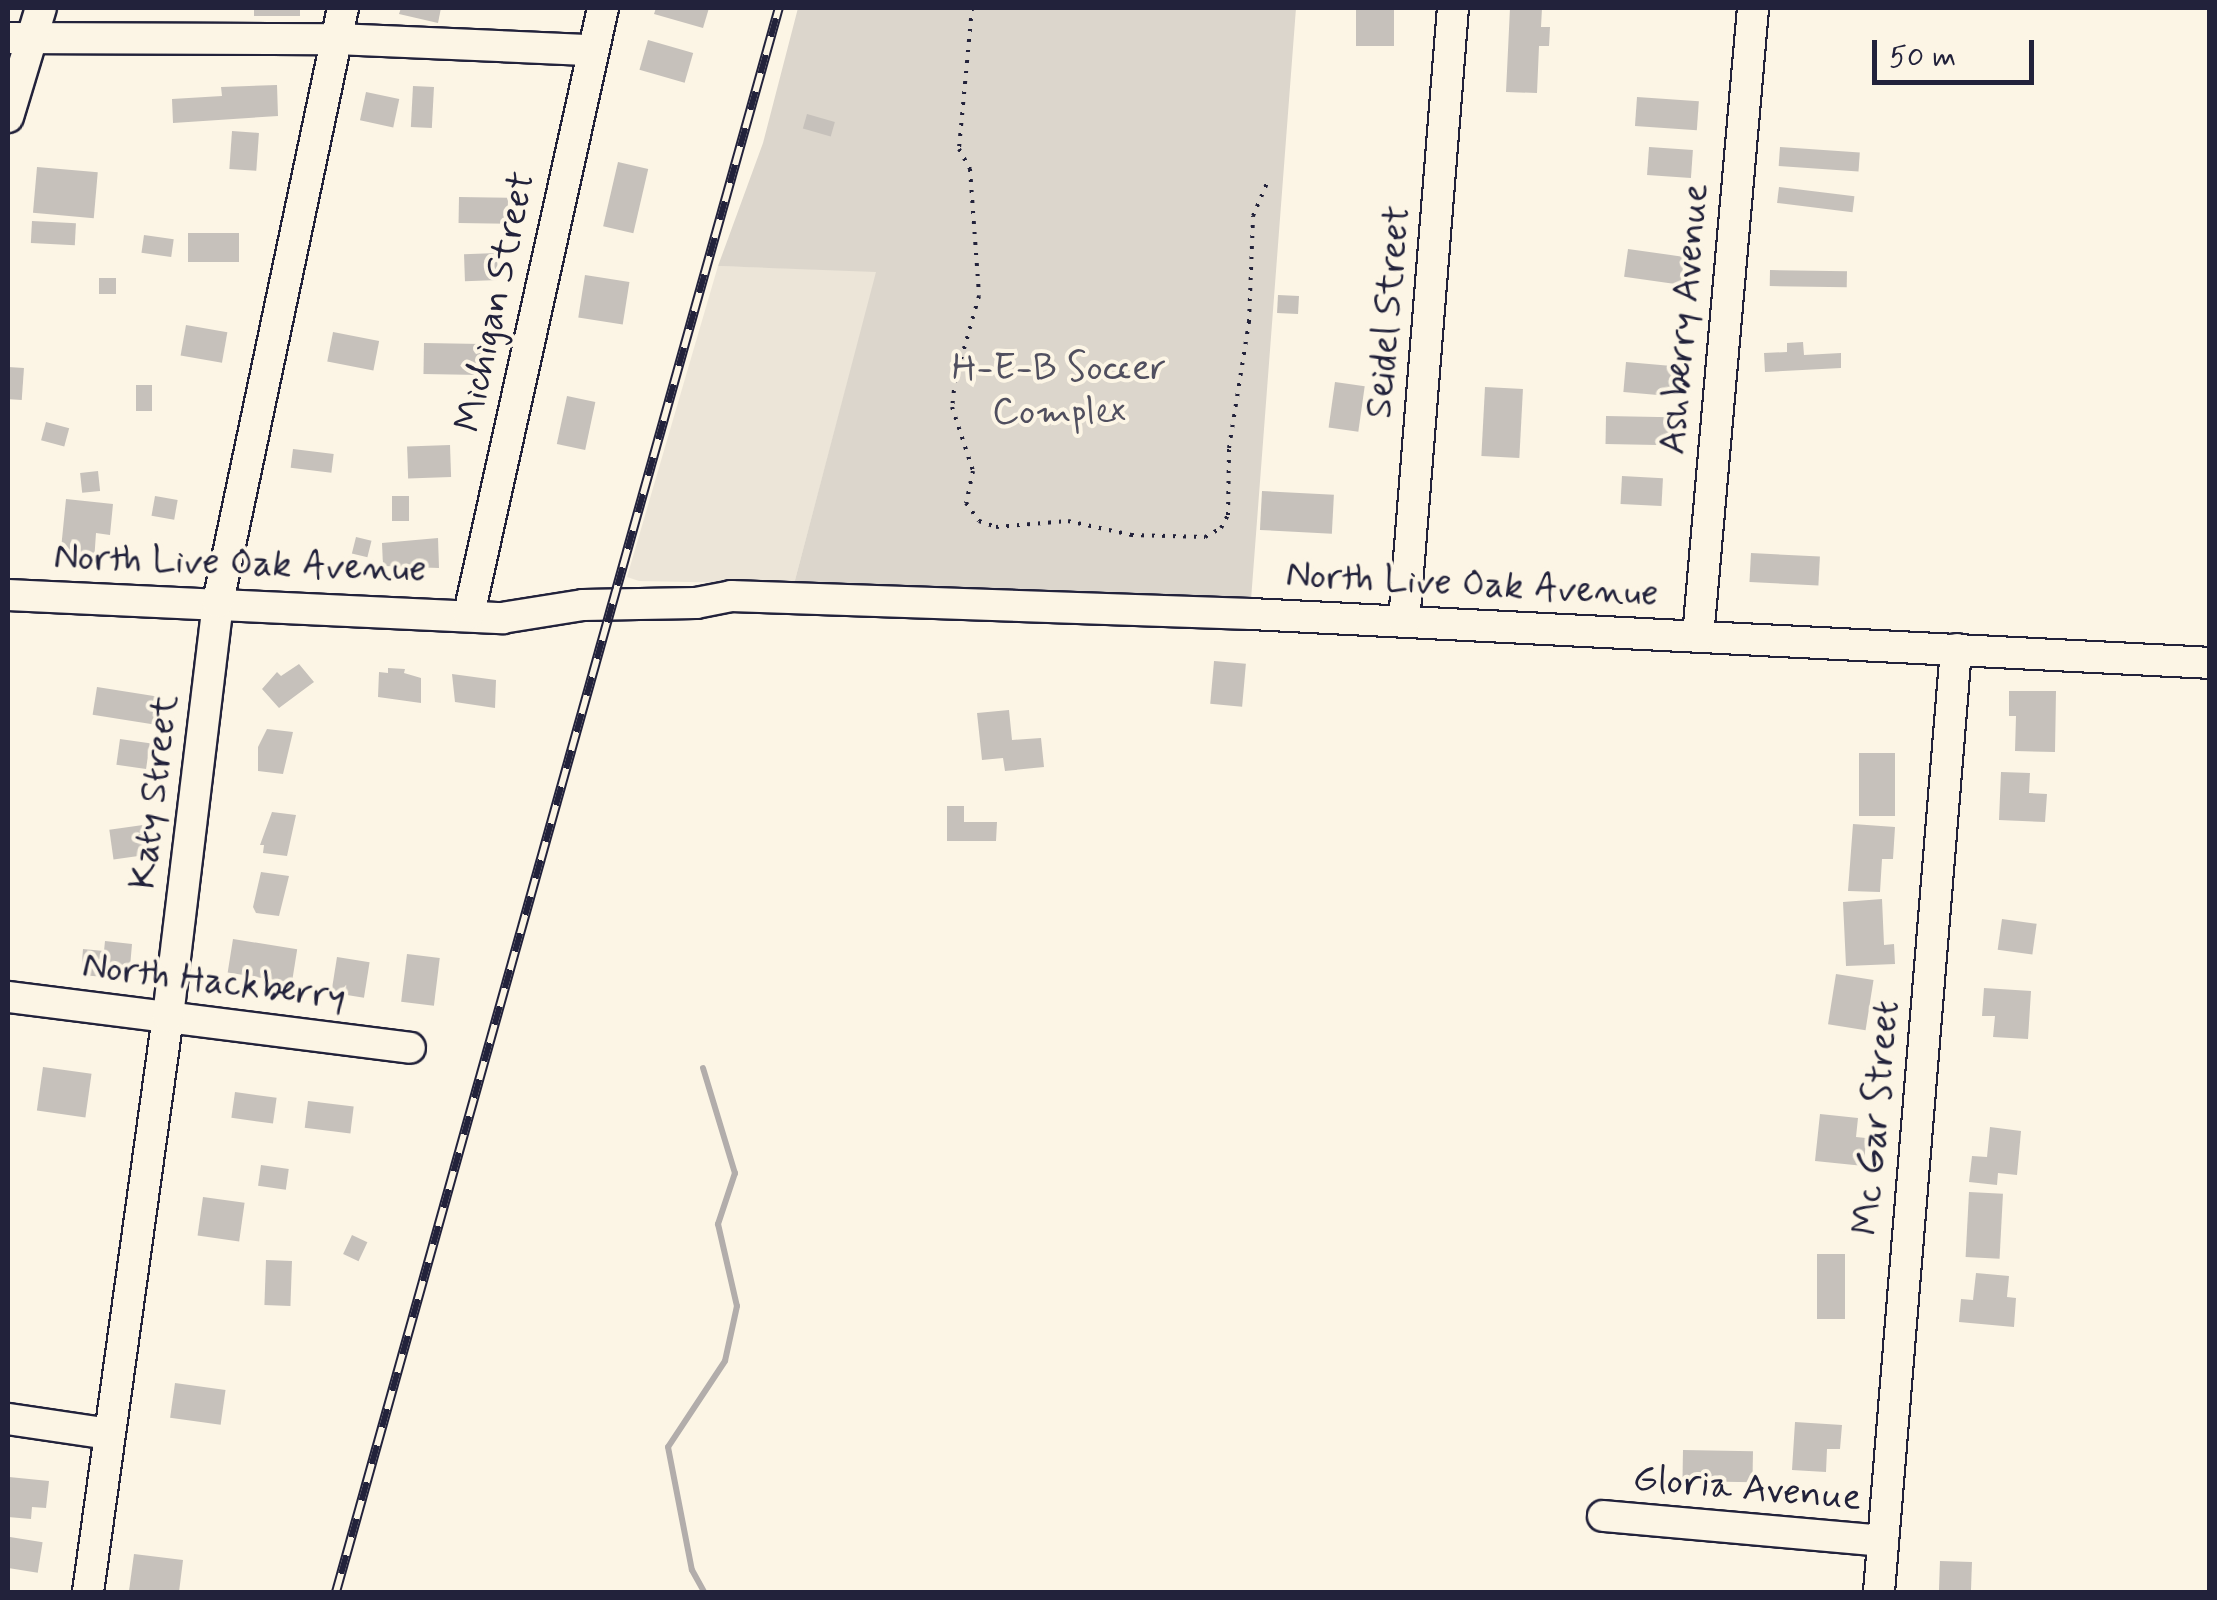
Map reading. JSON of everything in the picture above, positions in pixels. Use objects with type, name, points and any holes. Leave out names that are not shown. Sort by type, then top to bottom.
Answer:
[{"type":"street","points":[[8,116],[19,39],[41,8]]},
{"type":"street","name":"Katy Street","points":[[88,1592],[168,1016],[218,602],[343,8]]},
{"type":"street","name":"Michigan Street","points":[[468,614],[603,8]]},
{"type":"street","name":"Seidel Street","points":[[1404,622],[1453,8]]},
{"type":"street","name":"Ashberry Avenue","points":[[1698,637],[1753,8]]},
{"type":"street","points":[[19,39],[336,39],[592,50]]},
{"type":"street","name":"North Live Oak Avenue","points":[[8,595],[468,614],[493,601],[561,592],[702,587],[731,596],[1404,622],[2210,663]]},
{"type":"street","name":"Mc Gar Street","points":[[1879,1592],[1956,649]]},
{"type":"street","name":"North Hackberry","points":[[8,997],[410,1048]]},
{"type":"street","points":[[8,1419],[109,1434]]},
{"type":"street","name":"Gloria Avenue","points":[[1603,1516],[1883,1541]]},
{"type":"path","points":[[972,8],[960,149],[970,170],[979,302],[952,398],[973,471],[966,504],[979,521],[996,527],[1068,521],[1131,534],[1205,537],[1222,528],[1229,510],[1229,448],[1249,322],[1252,216],[1268,180]]},
{"type":"shaded area","points":[[718,266],[877,271],[794,584],[639,581],[627,577]]},
{"type":"green space","name":"H-E-B Soccer Complex","points":[[798,8],[1296,8],[1250,613],[794,584],[876,272],[718,266],[763,143]]},
{"type":"building","points":[[254,8],[300,8],[300,16],[254,16]]},
{"type":"building","points":[[401,8],[441,8],[438,23],[399,14]]},
{"type":"building","points":[[656,8],[709,8],[703,28],[654,14]]},
{"type":"building","points":[[1356,8],[1394,8],[1394,46],[1356,46]]},
{"type":"building","points":[[1510,8],[1542,8],[1541,27],[1550,27],[1549,46],[1539,46],[1537,93],[1506,92]]},
{"type":"building","points":[[648,40],[693,53],[685,83],[639,70]]},
{"type":"building","points":[[277,85],[278,116],[173,123],[172,99],[222,96],[221,87]]},
{"type":"building","points":[[413,86],[434,87],[432,128],[411,127]]},
{"type":"building","points":[[366,92],[399,99],[393,127],[360,120]]},
{"type":"building","points":[[1637,97],[1699,101],[1697,130],[1635,126]]},
{"type":"building","points":[[807,114],[835,122],[831,136],[803,128]]},
{"type":"building","points":[[232,131],[259,133],[256,171],[229,169]]},
{"type":"building","points":[[1649,147],[1693,150],[1691,178],[1647,175]]},
{"type":"building","points":[[1780,147],[1860,153],[1858,172],[1779,166]]},
{"type":"building","points":[[618,162],[648,169],[633,233],[603,226]]},
{"type":"building","points":[[37,167],[98,172],[94,218],[33,213]]},
{"type":"building","points":[[1779,187],[1854,196],[1852,212],[1777,203]]},
{"type":"building","points":[[459,197],[508,198],[508,224],[459,223]]},
{"type":"building","points":[[32,221],[76,223],[75,245],[31,243]]},
{"type":"building","points":[[188,233],[239,233],[239,262],[188,262]]},
{"type":"building","points":[[144,235],[174,239],[171,257],[141,253]]},
{"type":"building","points":[[1628,249],[1684,257],[1681,285],[1624,277]]},
{"type":"building","points":[[497,253],[498,280],[465,281],[464,254]]},
{"type":"building","points":[[1770,270],[1847,271],[1847,287],[1770,286]]},
{"type":"building","points":[[585,275],[629,282],[623,325],[578,317]]},
{"type":"building","points":[[99,278],[116,278],[116,294],[99,294]]},
{"type":"building","points":[[1278,295],[1299,296],[1298,314],[1277,313]]},
{"type":"building","points":[[186,325],[227,332],[222,363],[181,356]]},
{"type":"building","points":[[333,332],[379,341],[373,370],[327,361]]},
{"type":"building","points":[[1803,342],[1804,355],[1841,353],[1841,368],[1765,372],[1764,353],[1787,352],[1787,343]]},
{"type":"building","points":[[424,343],[482,344],[481,375],[423,374]]},
{"type":"building","points":[[1626,362],[1675,366],[1672,396],[1623,392]]},
{"type":"building","points":[[8,367],[24,368],[22,400],[8,399]]},
{"type":"building","points":[[1335,382],[1365,386],[1358,432],[1329,428]]},
{"type":"building","points":[[136,385],[152,385],[152,411],[136,411]]},
{"type":"building","points":[[1485,387],[1523,389],[1519,458],[1481,456]]},
{"type":"building","points":[[567,396],[595,402],[585,450],[557,444]]},
{"type":"building","points":[[1606,416],[1671,417],[1671,445],[1606,444]]},
{"type":"building","points":[[46,422],[69,428],[64,447],[41,440]]},
{"type":"building","points":[[450,445],[451,477],[408,478],[407,447]]},
{"type":"building","points":[[293,449],[334,454],[331,473],[291,468]]},
{"type":"building","points":[[98,471],[100,491],[82,493],[80,473]]},
{"type":"building","points":[[1622,476],[1663,478],[1661,506],[1621,504]]},
{"type":"building","points":[[1262,491],[1334,495],[1332,534],[1260,530]]},
{"type":"building","points":[[155,496],[178,500],[174,520],[152,516]]},
{"type":"building","points":[[392,496],[409,496],[409,521],[392,521]]},
{"type":"building","points":[[66,499],[113,504],[110,535],[96,533],[94,562],[60,559]]},
{"type":"building","points":[[356,537],[372,541],[367,557],[352,553]]},
{"type":"building","points":[[438,538],[439,568],[383,566],[382,543]]},
{"type":"building","points":[[1751,553],[1820,557],[1818,586],[1749,582]]},
{"type":"building","points":[[1214,661],[1246,664],[1242,707],[1210,704]]},
{"type":"building","points":[[299,664],[314,682],[279,708],[262,689],[277,672],[281,676]]},
{"type":"building","points":[[388,668],[405,669],[404,673],[421,678],[421,703],[378,697],[379,672],[388,673]]},
{"type":"building","points":[[452,674],[496,680],[495,708],[455,702]]},
{"type":"building","points":[[97,687],[163,697],[159,725],[93,715]]},
{"type":"building","points":[[2009,691],[2056,691],[2055,752],[2015,751],[2016,716],[2009,716]]},
{"type":"building","points":[[1009,710],[1012,740],[1041,738],[1044,767],[1005,771],[1003,758],[982,760],[977,713]]},
{"type":"building","points":[[267,729],[293,732],[283,774],[258,771],[258,747]]},
{"type":"building","points":[[120,739],[150,743],[146,769],[116,765]]},
{"type":"building","points":[[1859,753],[1895,753],[1895,816],[1859,816]]},
{"type":"building","points":[[2001,772],[2030,773],[2029,793],[2047,794],[2045,822],[1999,820]]},
{"type":"building","points":[[947,806],[964,806],[964,822],[997,822],[996,841],[947,841]]},
{"type":"building","points":[[272,812],[296,815],[287,856],[263,853],[264,845],[260,845]]},
{"type":"building","points":[[1853,824],[1895,827],[1893,859],[1882,859],[1880,892],[1848,891]]},
{"type":"building","points":[[143,825],[147,855],[114,859],[109,830]]},
{"type":"building","points":[[261,872],[289,876],[279,916],[256,913],[253,907]]},
{"type":"building","points":[[1882,899],[1884,945],[1894,944],[1895,964],[1846,966],[1843,902]]},
{"type":"building","points":[[2002,919],[2037,924],[2032,955],[1998,950]]},
{"type":"building","points":[[233,939],[297,949],[292,983],[228,973]]},
{"type":"building","points":[[105,941],[132,944],[129,979],[81,975],[83,949],[104,951]]},
{"type":"building","points":[[407,954],[440,958],[434,1006],[401,1002]]},
{"type":"building","points":[[337,957],[370,962],[364,998],[331,993]]},
{"type":"building","points":[[1836,974],[1874,980],[1866,1030],[1828,1024]]},
{"type":"building","points":[[1984,988],[2031,991],[2028,1039],[1993,1037],[1995,1016],[1982,1016]]},
{"type":"building","points":[[43,1067],[92,1074],[85,1117],[37,1111]]},
{"type":"building","points":[[235,1092],[277,1098],[273,1124],[231,1118]]},
{"type":"building","points":[[308,1101],[354,1107],[350,1133],[305,1128]]},
{"type":"building","points":[[1820,1114],[1858,1118],[1856,1137],[1866,1138],[1864,1166],[1815,1161]]},
{"type":"building","points":[[1990,1127],[2021,1131],[2017,1175],[1998,1173],[1997,1185],[1969,1182],[1972,1156],[1987,1157]]},
{"type":"building","points":[[261,1165],[289,1169],[286,1190],[258,1186]]},
{"type":"building","points":[[1969,1192],[2003,1194],[2000,1259],[1966,1257]]},
{"type":"building","points":[[203,1197],[245,1203],[239,1241],[198,1236]]},
{"type":"building","points":[[352,1235],[367,1242],[359,1261],[343,1254]]},
{"type":"building","points":[[1817,1254],[1845,1254],[1845,1319],[1817,1319]]},
{"type":"building","points":[[266,1260],[292,1261],[290,1306],[264,1305]]},
{"type":"building","points":[[1976,1273],[2009,1276],[2007,1297],[2016,1298],[2014,1327],[1959,1322],[1961,1299],[1973,1300]]},
{"type":"building","points":[[175,1383],[226,1390],[221,1425],[170,1418]]},
{"type":"building","points":[[1795,1422],[1842,1425],[1840,1449],[1827,1449],[1826,1472],[1792,1470]]},
{"type":"building","points":[[1683,1450],[1753,1451],[1752,1482],[1682,1481]]},
{"type":"building","points":[[9,1477],[49,1481],[46,1508],[32,1507],[31,1519],[8,1517]]},
{"type":"building","points":[[10,1537],[43,1542],[38,1573],[8,1568]]},
{"type":"building","points":[[134,1554],[183,1560],[179,1592],[129,1591]]},
{"type":"building","points":[[1940,1561],[1972,1562],[1971,1592],[1939,1592]]},
{"type":"waterway","points":[[703,1068],[735,1173],[718,1224],[737,1306],[725,1361],[668,1447],[692,1570],[704,1592]]},
{"type":"railway","points":[[336,1592],[779,8]]}]
